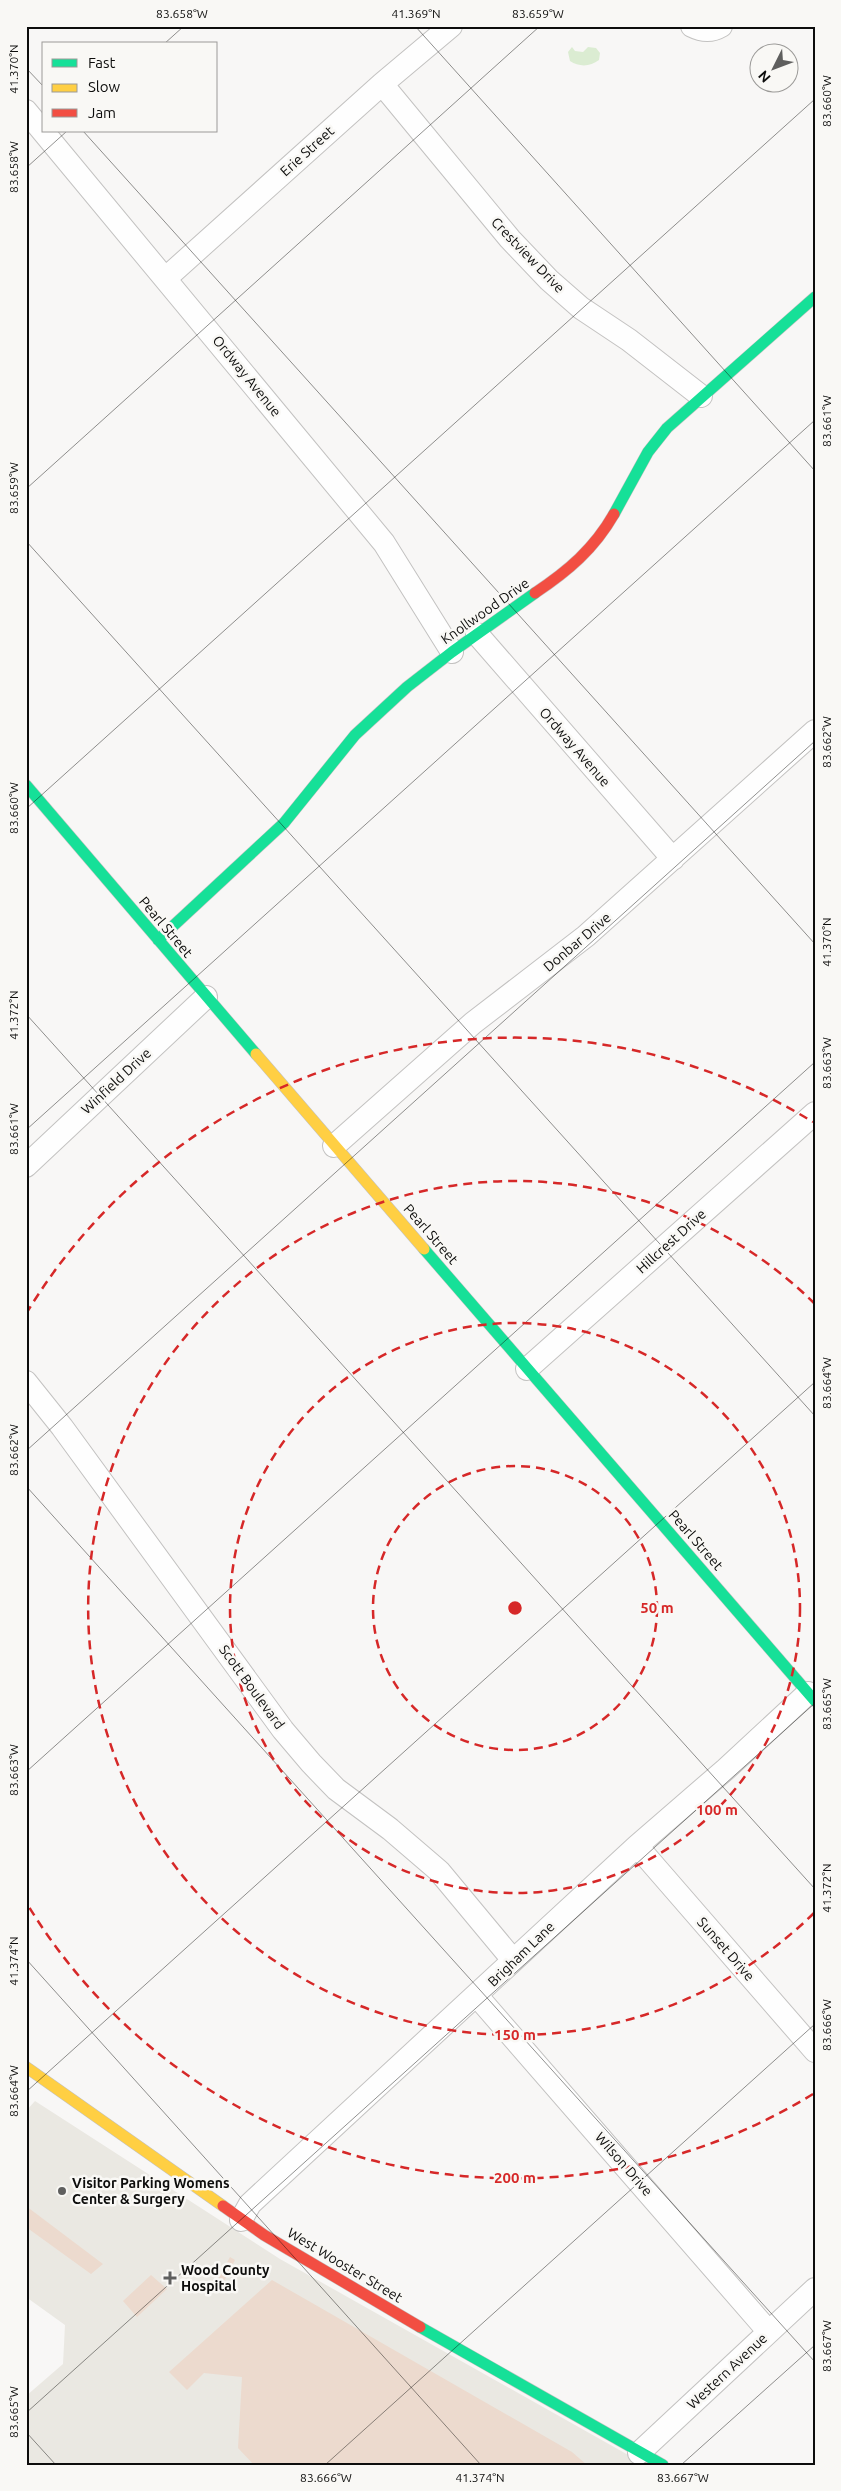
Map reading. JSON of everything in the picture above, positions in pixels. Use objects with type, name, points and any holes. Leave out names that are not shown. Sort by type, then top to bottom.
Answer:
[{"type":"street","name":"Erie Street","points":[[166,278],[382,84],[451,26]]},
{"type":"street","points":[[692,26],[700,30],[710,31],[721,26]]},
{"type":"street","name":"Crestview Drive","points":[[382,84],[510,239],[549,280],[581,308],[629,340],[701,396]]},
{"type":"street","name":"Ordway Avenue","points":[[26,111],[42,130]]},
{"type":"street","name":"Ordway Avenue","points":[[44,132],[384,543],[452,652]]},
{"type":"street","name":"Knollwood Drive","points":[[158,940],[272,835],[355,735],[407,688],[452,652],[570,569],[589,550],[607,526],[648,452],[667,428],[815,297]]},
{"type":"street","name":"Ordway Avenue","points":[[477,634],[673,859]]},
{"type":"street","name":"Donbar Drive","points":[[334,1146],[473,1023],[586,936],[815,731]]},
{"type":"street","name":"Pearl Street","points":[[26,785],[334,1146],[811,1697]]},
{"type":"street","name":"Winfield Drive","points":[[26,1166],[206,996]]},
{"type":"street","name":"Hillcrest Drive","points":[[527,1369],[815,1113]]},
{"type":"street","name":"Scott Boulevard","points":[[26,1382],[62,1426],[283,1730],[336,1789],[390,1829],[439,1871],[513,1960]]},
{"type":"street","name":"Brigham Lane","points":[[241,2220],[250,2204],[637,1846],[811,1697]]},
{"type":"street","name":"Sunset Drive","points":[[637,1846],[815,2051]]},
{"type":"street","name":"Wilson Drive","points":[[477,1996],[769,2332]]},
{"type":"street","name":"West Wooster Street","points":[[26,2067],[241,2220],[499,2374],[663,2465]]},
{"type":"street","name":"Western Avenue","points":[[639,2453],[815,2290]]},
{"type":"shaded area","points":[[572,47],[575,51],[583,52],[588,47],[596,48],[600,53],[599,60],[588,65],[573,63],[570,61],[568,52]]},
{"type":"shaded area","name":"Wood County Hospital","points":[[35,2101],[280,2259],[646,2465],[26,2465],[26,2396],[63,2364],[65,2325],[26,2297],[26,2111]]},
{"type":"shaded area","points":[[26,2206],[103,2264],[91,2274],[26,2227]]},
{"type":"shaded area","points":[[230,2257],[235,2260],[221,2287],[215,2284]]},
{"type":"shaded area","points":[[151,2275],[167,2289],[137,2317],[123,2301]]},
{"type":"shaded area","points":[[272,2280],[572,2452],[587,2465],[254,2465],[238,2448],[242,2377],[204,2373],[187,2390],[169,2372]]},
{"type":"traffic: fast","points":[[614,514],[648,452],[667,428],[815,297]]},
{"type":"traffic: fast","points":[[158,940],[284,823],[355,735],[407,687],[452,652],[535,593]]},
{"type":"traffic: fast","points":[[26,785],[256,1054]]},
{"type":"traffic: fast","points":[[424,1249],[815,1701]]},
{"type":"traffic: fast","points":[[420,2327],[663,2465]]},
{"type":"traffic: slow","points":[[256,1054],[424,1249]]},
{"type":"traffic: slow","points":[[26,2067],[223,2206]]},
{"type":"traffic: jam","points":[[535,593],[569,568],[589,549],[614,514]]},
{"type":"traffic: jam","points":[[223,2206],[264,2235],[420,2327]]},
{"type":"place","name":"Visitor Parking Womens Center & Surgery","points":[[62,2191]]},
{"type":"place","name":"Wood County Hospital","points":[[170,2278]]}]
